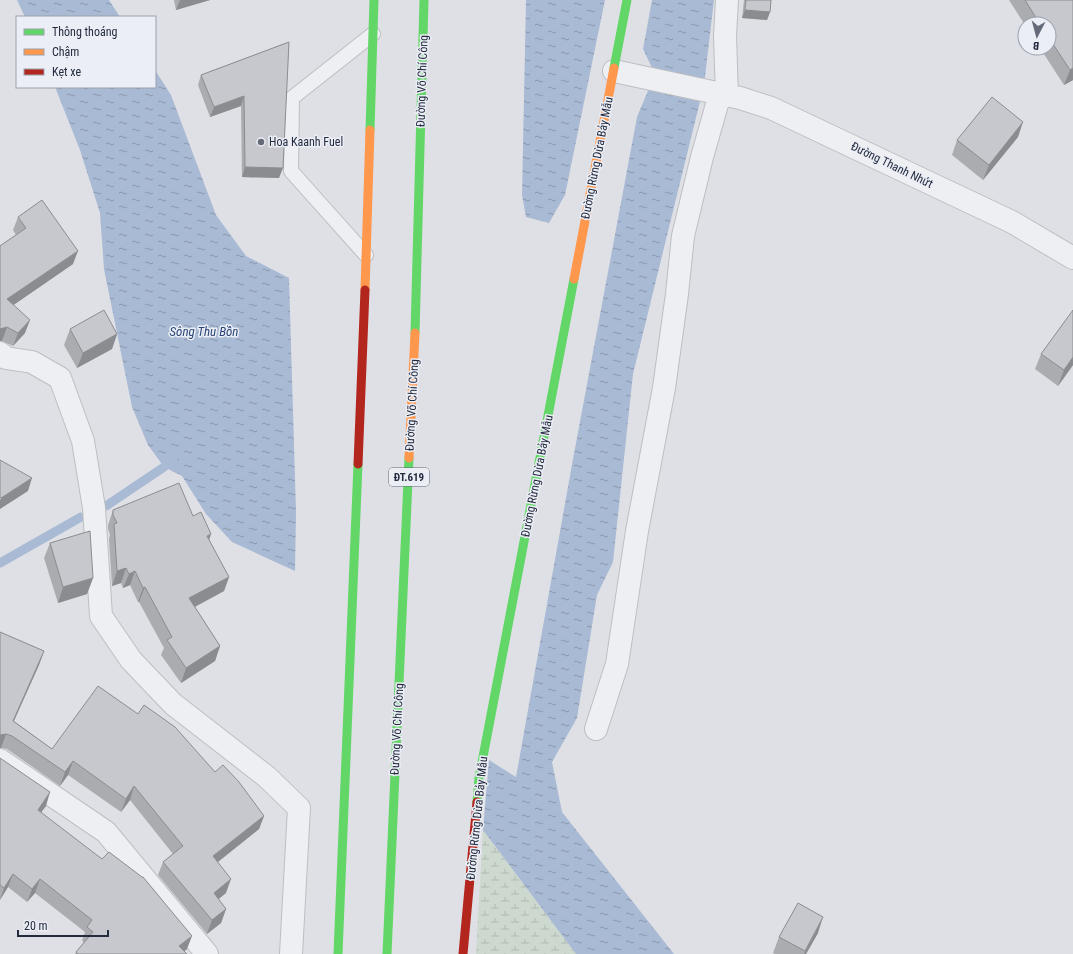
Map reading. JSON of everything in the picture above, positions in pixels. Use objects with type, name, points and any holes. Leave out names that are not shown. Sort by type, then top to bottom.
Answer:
[{"type":"main road","points":[[338,954],[366,255],[374,0]]},
{"type":"main road","name":"Đường Võ Chí Công","points":[[387,954],[415,333],[424,0]]},
{"type":"main road","name":"Đường Rừng Dừa Bảy Mẫu","points":[[463,954],[479,778],[622,72],[627,0]]},
{"type":"street","points":[[596,729],[617,664],[637,531],[664,388],[677,294],[683,236],[717,93],[727,0]]},
{"type":"street","name":"Đường Thanh Nhứt","points":[[622,72],[756,102],[1012,222],[1073,258]]},
{"type":"street","points":[[0,353],[6,358],[32,362],[60,378],[82,441],[94,508],[102,616],[131,660],[173,704],[267,777],[299,808],[291,954]]},
{"type":"street","points":[[0,760],[106,832],[208,954]]},
{"type":"lane","points":[[366,255],[291,171],[292,98],[373,34]]},
{"type":"green space","points":[[483,830],[576,954],[476,954]]},
{"type":"water","points":[[17,0],[109,0],[119,16],[25,16]]},
{"type":"water","points":[[526,0],[605,0],[565,195],[549,223],[526,217],[522,195]]},
{"type":"water","points":[[652,0],[714,0],[704,85],[633,374],[613,562],[597,595],[577,718],[552,762],[562,812],[674,954],[576,954],[483,830],[489,760],[516,777],[573,459],[637,117],[655,74],[643,49]]},
{"type":"water","name":"Sông Thu Bồn","points":[[156,72],[171,95],[216,215],[246,256],[289,278],[296,512],[295,571],[232,542],[206,514],[182,476],[164,467],[148,445],[132,407],[104,269],[100,213],[80,150],[55,88],[156,88]]},
{"type":"building","points":[[746,0],[771,0],[770,12],[745,10]]},
{"type":"building","points":[[1025,0],[1073,0],[1073,68],[1070,70],[1057,50],[1057,16],[1035,16]]},
{"type":"building","name":"Hoa Kaanh Fuel","points":[[289,42],[283,168],[245,167],[244,96],[214,107],[201,75]]},
{"type":"building","points":[[992,97],[1023,122],[989,165],[957,140]]},
{"type":"building","points":[[42,200],[78,251],[7,299],[30,320],[18,333],[7,327],[0,329],[0,246],[26,228],[18,217]]},
{"type":"building","points":[[104,310],[117,334],[83,353],[70,329]]},
{"type":"building","points":[[1073,310],[1073,357],[1064,370],[1041,354]]},
{"type":"building","points":[[0,460],[32,478],[1,498],[0,497]]},
{"type":"building","points":[[179,483],[193,516],[201,512],[211,534],[207,536],[229,577],[189,598],[220,646],[186,668],[167,640],[172,637],[145,587],[143,588],[135,571],[129,574],[126,568],[117,571],[114,524],[117,523],[113,515],[113,510]]},
{"type":"building","points":[[90,531],[93,578],[63,587],[50,543]]},
{"type":"building","points":[[0,632],[44,651],[13,721],[52,749],[98,686],[138,714],[144,705],[175,727],[215,772],[223,765],[239,782],[264,816],[213,856],[231,879],[214,893],[226,909],[212,920],[163,862],[183,846],[134,786],[126,799],[73,761],[65,772],[12,736],[6,734],[0,735]]},
{"type":"building","points":[[0,758],[50,792],[38,810],[102,859],[109,852],[143,877],[192,936],[179,946],[187,954],[78,954],[76,952],[93,932],[87,927],[92,920],[40,879],[32,889],[13,874],[4,888],[0,885]]},
{"type":"building","points":[[798,903],[823,917],[805,951],[779,937]]},
{"type":"waterway","points":[[106,506],[164,467],[173,459]]},
{"type":"waterway","points":[[0,563],[81,517]]},
{"type":"traffic: fast","points":[[370,130],[374,0]]},
{"type":"traffic: fast","points":[[415,333],[424,0]]},
{"type":"traffic: fast","points":[[614,68],[627,0]]},
{"type":"traffic: fast","points":[[477,802],[479,778],[574,279]]},
{"type":"traffic: fast","points":[[387,954],[409,458]]},
{"type":"traffic: fast","points":[[338,954],[358,464]]},
{"type":"traffic: slow","points":[[574,279],[614,68]]},
{"type":"traffic: slow","points":[[365,290],[370,130]]},
{"type":"traffic: slow","points":[[409,458],[415,333]]},
{"type":"traffic: jam","points":[[358,464],[365,290]]},
{"type":"traffic: jam","points":[[463,954],[477,802]]},
{"type":"place","name":"Hoa Kaanh Fuel","points":[[261,142]]}]
